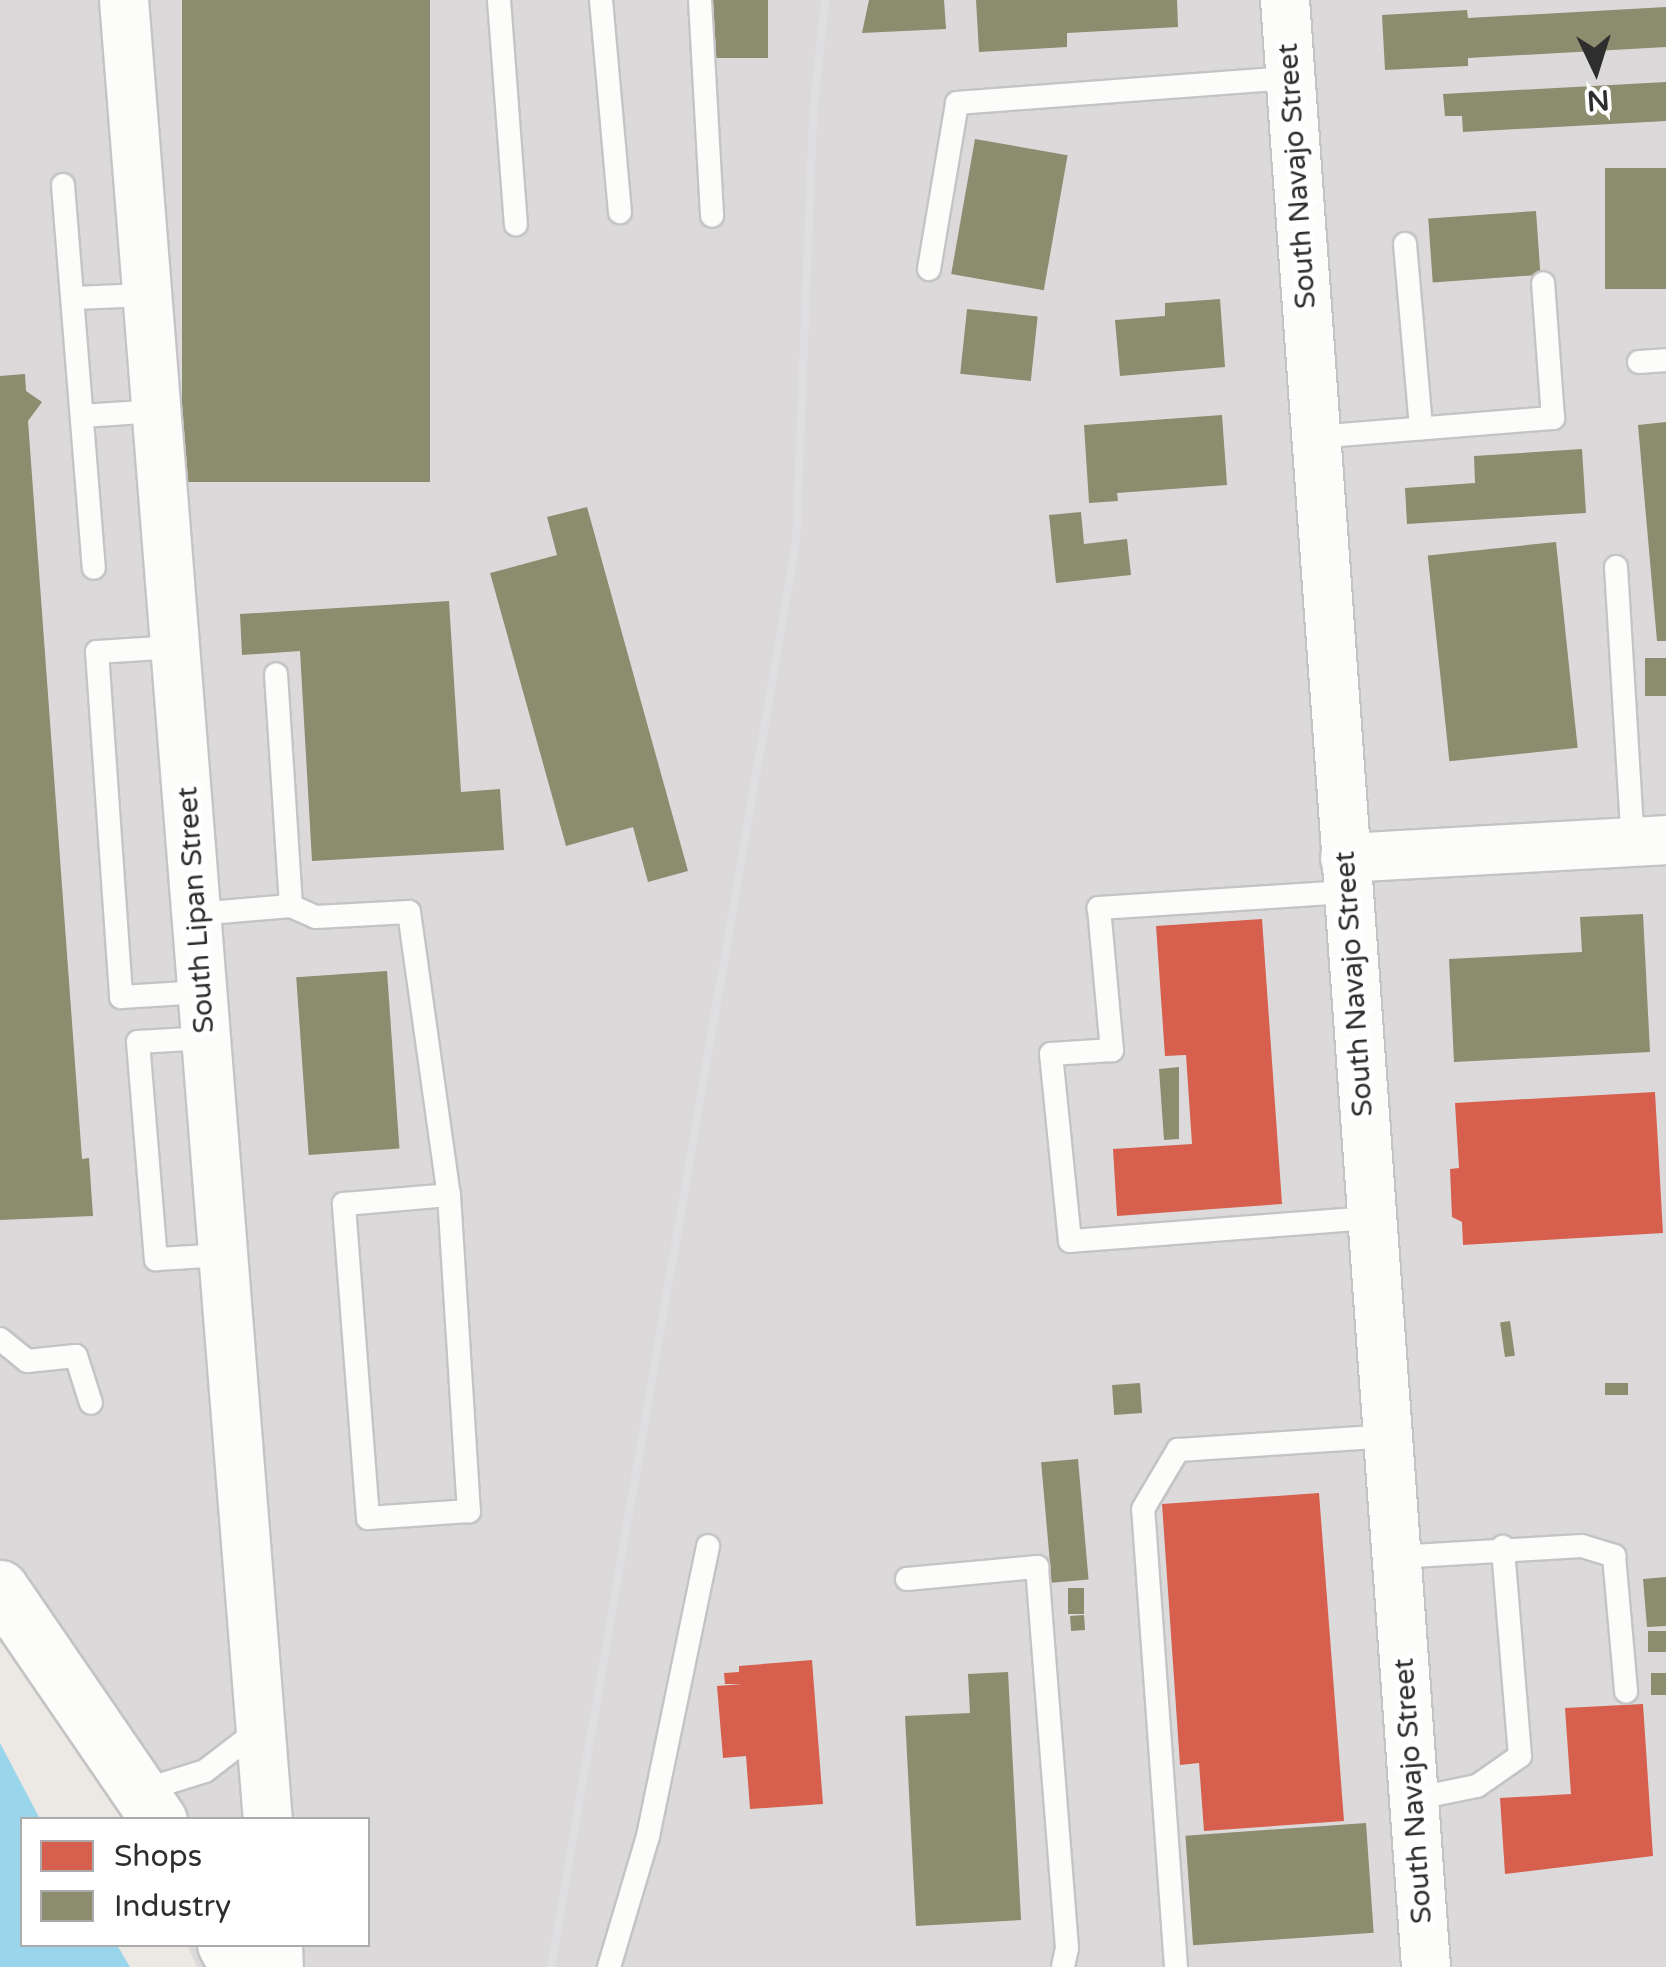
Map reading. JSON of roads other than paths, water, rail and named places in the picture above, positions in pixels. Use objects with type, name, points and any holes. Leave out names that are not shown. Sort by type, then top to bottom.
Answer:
[{"type":"street","name":"South Lipan Street","points":[[124,0],[268,1817]]},
{"type":"street","name":"South Navajo Street","points":[[1285,0],[1426,1967]]},
{"type":"street","points":[[1346,875],[1650,841]]},
{"type":"street","points":[[0,1588],[151,1805]]},
{"type":"lane","points":[[498,0],[516,224]]},
{"type":"lane","points":[[601,0],[620,212]]},
{"type":"lane","points":[[700,0],[712,216]]},
{"type":"lane","points":[[929,269],[957,103],[1291,78]]},
{"type":"lane","points":[[63,185],[94,568]]},
{"type":"lane","points":[[1405,244],[1421,428]]},
{"type":"lane","points":[[1315,437],[1553,418],[1543,282]]},
{"type":"lane","points":[[73,298],[148,296]]},
{"type":"lane","points":[[1639,362],[1666,360]]},
{"type":"lane","points":[[82,416],[156,410]]},
{"type":"lane","points":[[1616,567],[1650,841]]},
{"type":"lane","points":[[175,647],[98,652],[121,997],[204,1015]]},
{"type":"lane","points":[[276,674],[290,906]]},
{"type":"lane","points":[[1346,875],[1099,908],[1112,1050],[1051,1054],[1070,1240],[1371,1218]]},
{"type":"lane","points":[[196,914],[290,906],[316,917],[409,912],[449,1195],[469,1511],[368,1518],[344,1204],[449,1195]]},
{"type":"lane","points":[[204,1015],[138,1042],[156,1258],[223,1255]]},
{"type":"lane","points":[[0,1339],[26,1361],[76,1356],[91,1403]]},
{"type":"lane","points":[[1176,1967],[1144,1509],[1178,1450],[1387,1436]]},
{"type":"lane","points":[[609,1967],[648,1836],[708,1546]]},
{"type":"lane","points":[[1396,1557],[1504,1547],[1582,1546],[1614,1556],[1626,1691]]},
{"type":"lane","points":[[1413,1799],[1477,1786],[1520,1756],[1504,1547]]},
{"type":"lane","points":[[907,1578],[1038,1567],[1067,1948],[1062,1967]]},
{"type":"lane","points":[[151,1805],[261,1728]]},
{"type":"water","points":[[0,1743],[39,1817],[20,1817],[20,1947],[118,1947],[130,1967],[0,1967]]},
{"type":"railway","points":[[551,1967],[796,543],[813,115],[825,0]]}]
